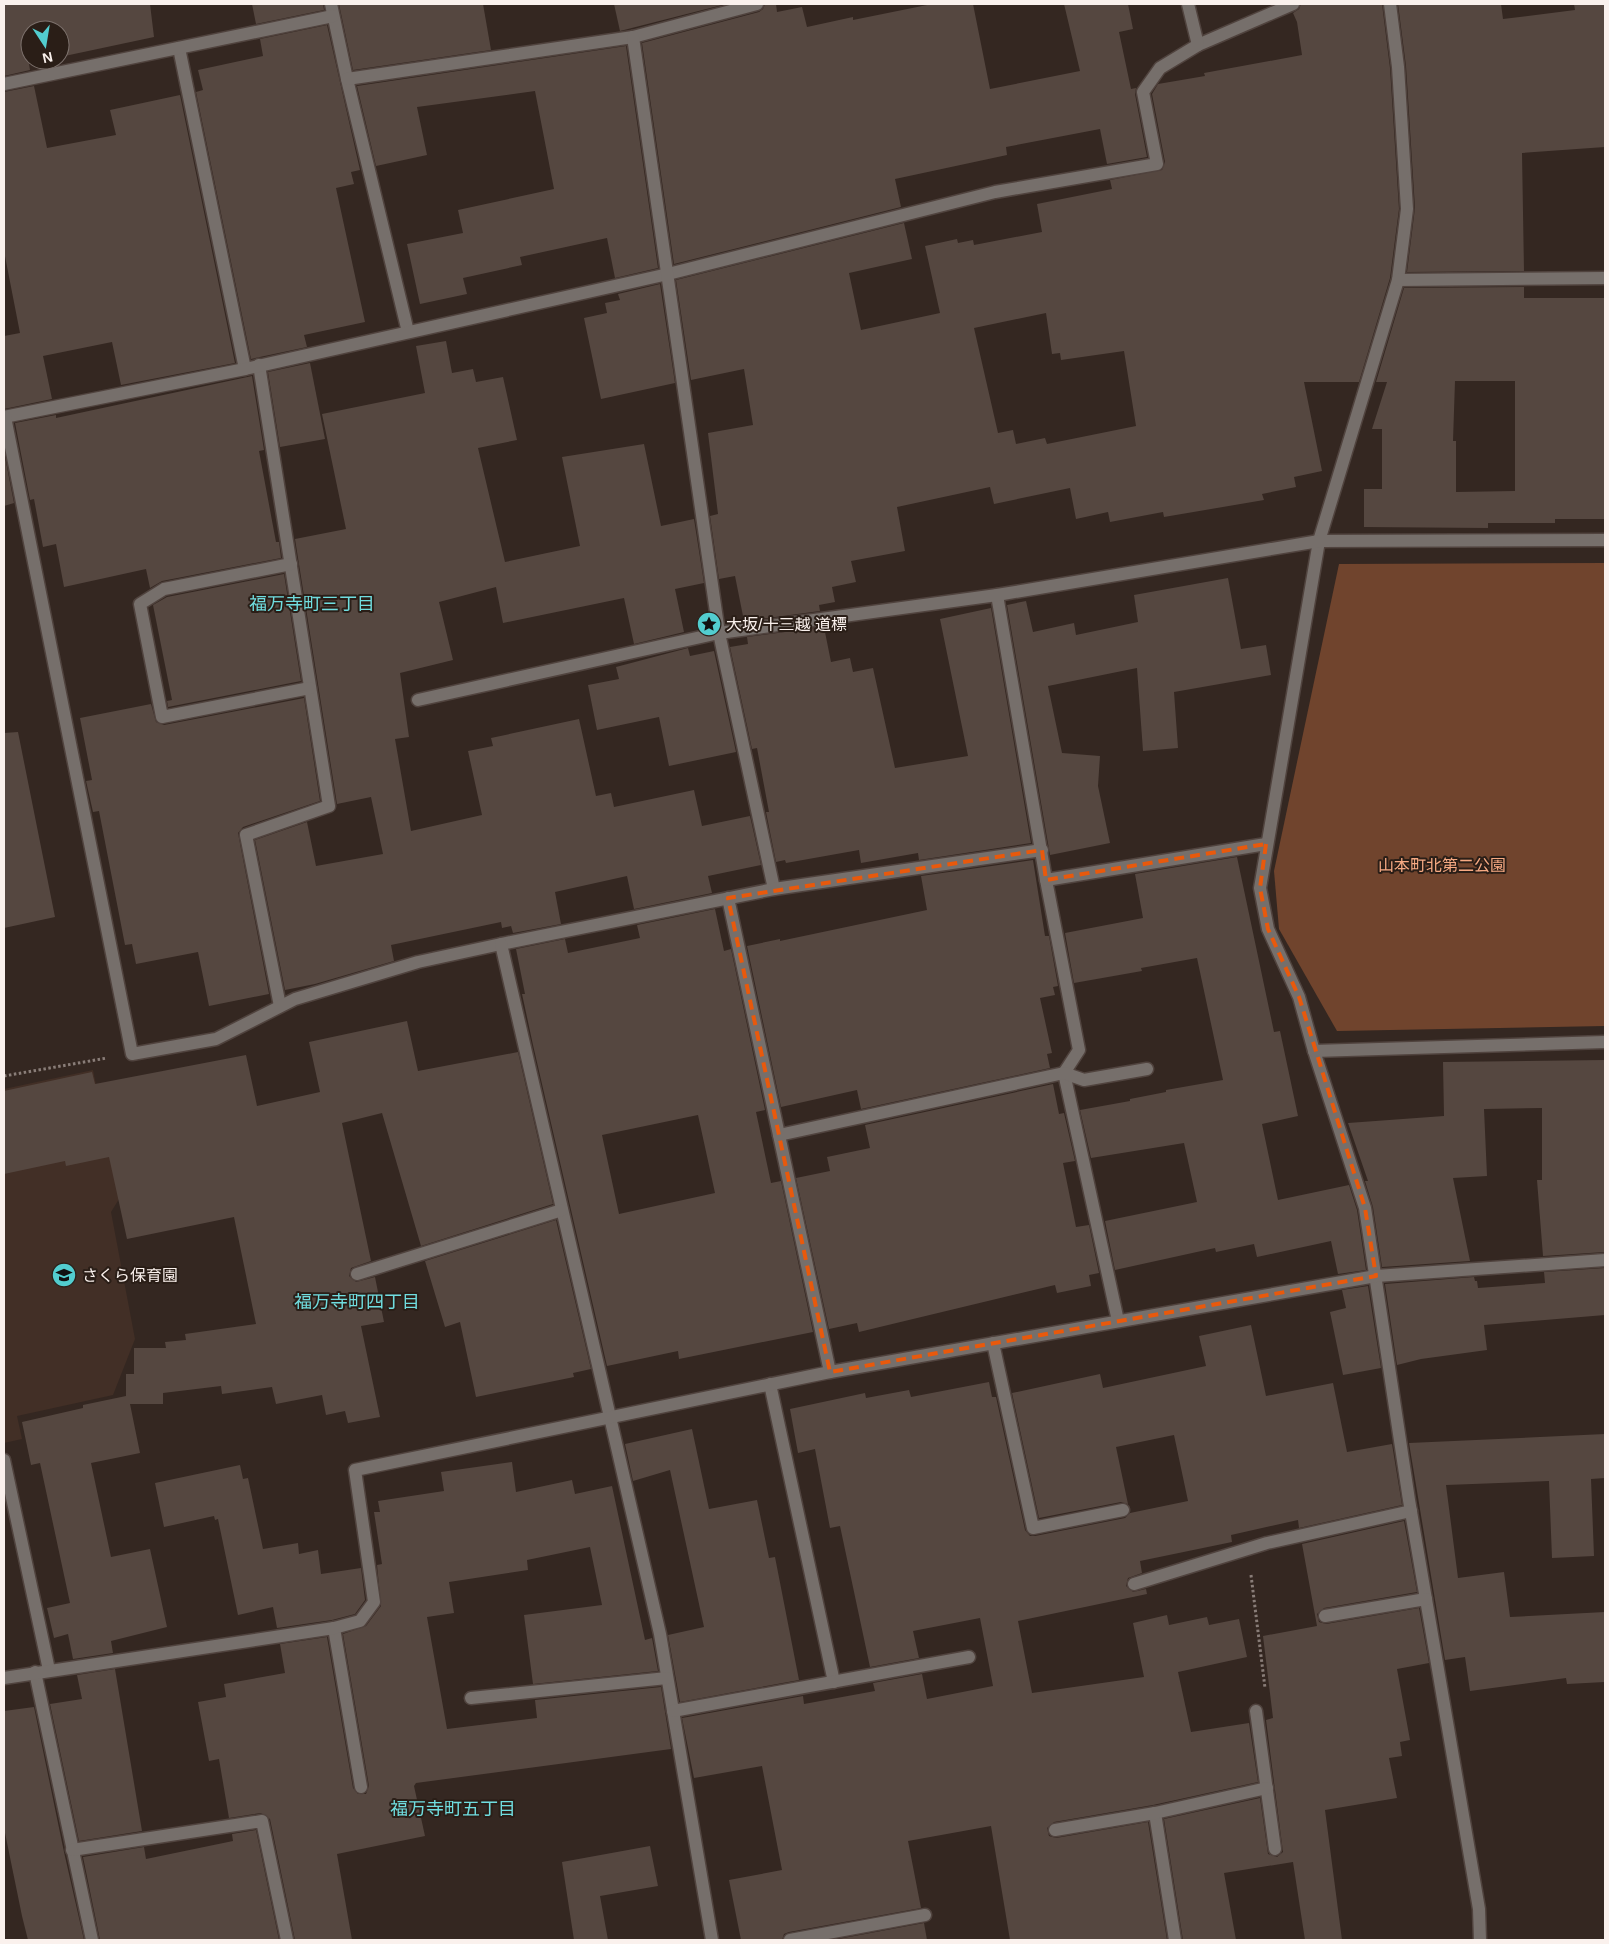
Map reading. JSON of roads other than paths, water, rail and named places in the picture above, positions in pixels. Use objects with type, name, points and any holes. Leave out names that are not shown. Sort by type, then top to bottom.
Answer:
[{"type":"street","points":[[347,79],[633,37],[757,4]]},
{"type":"street","points":[[1188,4],[1198,45]]},
{"type":"street","points":[[1042,850],[774,889],[418,962],[295,999],[216,1039],[132,1054],[5,417],[245,369],[668,274],[995,192],[1157,164],[1143,92],[1160,68],[1198,45],[1293,4]]},
{"type":"street","points":[[1390,4],[1398,67],[1407,209],[1398,280],[1319,541],[1260,888],[1268,929],[1299,997],[1314,1050],[1365,1208],[1411,1512],[1479,1909],[1480,1940]]},
{"type":"street","points":[[4,84],[178,48],[332,10],[408,332]]},
{"type":"street","points":[[633,37],[719,633],[774,889]]},
{"type":"street","points":[[178,48],[245,369]]},
{"type":"street","points":[[1398,280],[1605,278]]},
{"type":"street","points":[[259,365],[329,806],[246,835],[280,1006]]},
{"type":"street","points":[[418,700],[719,633],[997,594],[1319,541],[1605,540]]},
{"type":"street","points":[[291,564],[164,589],[140,604],[162,717],[310,688]]},
{"type":"street","points":[[997,594],[1046,880],[1079,1050],[1064,1073],[1118,1321]]},
{"type":"street","points":[[1046,880],[1266,844]]},
{"type":"street","points":[[728,898],[830,1372]]},
{"type":"street","points":[[501,944],[608,1416],[660,1634],[712,1940]]},
{"type":"street","points":[[1314,1050],[1605,1042]]},
{"type":"street","points":[[779,1135],[1064,1073],[1084,1080],[1147,1069]]},
{"type":"street","points":[[357,1274],[562,1210]]},
{"type":"street","points":[[4,1678],[334,1628],[360,1620],[374,1602],[355,1470],[608,1416],[830,1372],[1376,1276],[1605,1260]]},
{"type":"street","points":[[993,1343],[1033,1528],[1123,1510]]},
{"type":"street","points":[[770,1384],[834,1682]]},
{"type":"street","points":[[4,1460],[49,1670]]},
{"type":"street","points":[[1134,1584],[1248,1549],[1411,1512]]},
{"type":"street","points":[[1324,1616],[1426,1599]]},
{"type":"street","points":[[334,1628],[362,1786]]},
{"type":"street","points":[[673,1711],[969,1657]]},
{"type":"street","points":[[35,1672],[92,1940]]},
{"type":"street","points":[[471,1698],[667,1678]]},
{"type":"street","points":[[1256,1711],[1275,1848]]},
{"type":"street","points":[[1055,1830],[1155,1813],[1267,1788]]},
{"type":"street","points":[[1155,1813],[1174,1940]]},
{"type":"street","points":[[72,1850],[262,1821],[287,1940]]},
{"type":"street","points":[[790,1940],[925,1915]]},
{"type":"place","name":"大坂/十三越 道標","points":[[709,624]]},
{"type":"place","name":"さくら保育園","points":[[64,1275]]},
{"type":"district","name":"福万寺町三丁目","points":[[312,604]]},
{"type":"district","name":"福万寺町四丁目","points":[[357,1302]]},
{"type":"district","name":"福万寺町五丁目","points":[[453,1809]]},
{"type":"park label","name":"山本町北第二公園","points":[[1442,865]]}]
